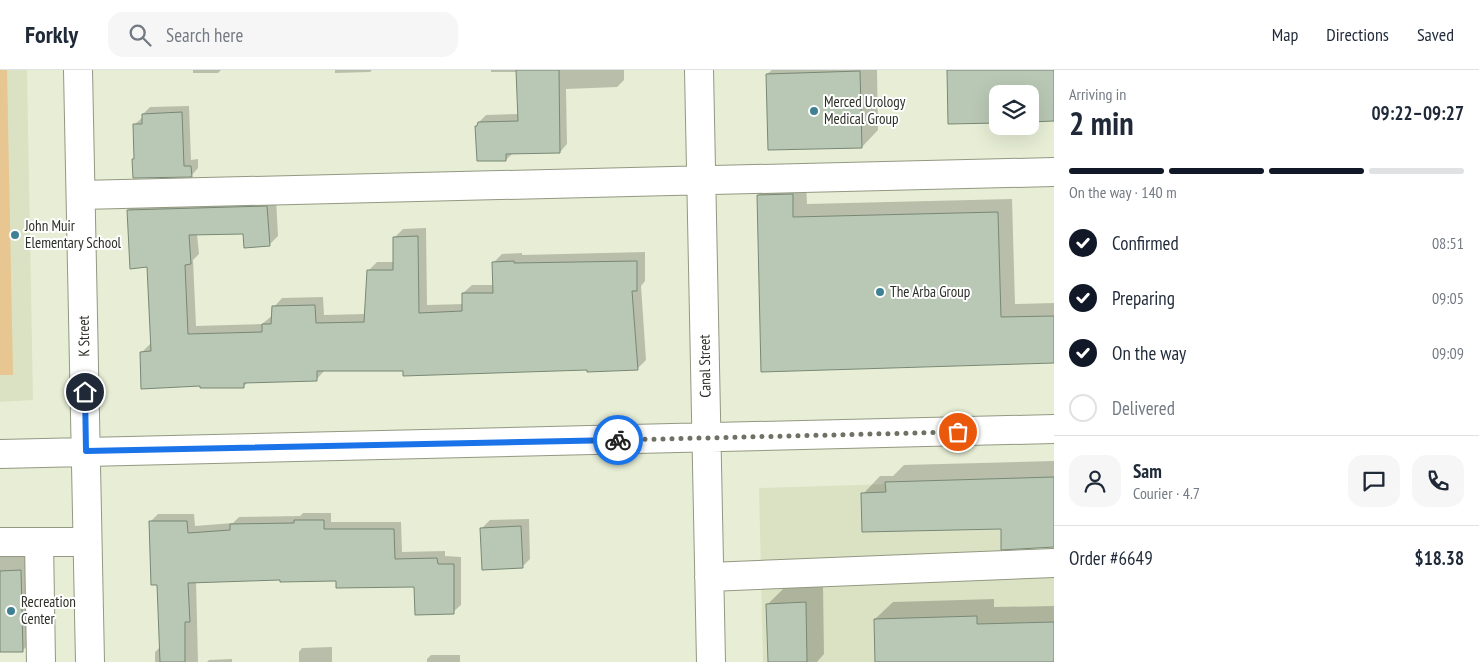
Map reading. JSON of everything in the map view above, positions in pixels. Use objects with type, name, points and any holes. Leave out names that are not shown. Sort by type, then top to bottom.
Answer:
[{"type":"street","name":"K Street","points":[[78,70],[90,662]]},
{"type":"street","name":"Canal Street","points":[[699,70],[711,662]]},
{"type":"street","points":[[81,195],[1054,172]]},
{"type":"street","points":[[0,454],[1054,429]]},
{"type":"street","points":[[0,542],[87,542]]},
{"type":"street","points":[[39,542],[41,662]]},
{"type":"street","points":[[709,577],[1054,563]]},
{"type":"shaded area","name":"John Muir Elementary School","points":[[0,70],[27,70],[33,400],[0,402]]},
{"type":"shaded area","points":[[0,70],[7,70],[13,375],[0,375]]},
{"type":"shaded area","points":[[1054,479],[1054,662],[763,662],[759,488]]},
{"type":"building","points":[[516,70],[559,70],[560,153],[506,154],[506,161],[477,161],[475,126],[477,126],[478,122],[518,121]]},
{"type":"building","points":[[947,70],[1054,70],[1054,121],[1039,122],[1039,85],[989,85],[989,123],[948,124]]},
{"type":"building","name":"Merced Urology Medical Group","points":[[860,71],[862,148],[768,150],[766,74]]},
{"type":"building","points":[[182,112],[184,166],[191,166],[192,177],[133,178],[133,124],[142,124],[142,114]]},
{"type":"building","name":"The Arba Group","points":[[793,194],[793,217],[998,212],[1001,317],[1054,316],[1054,363],[761,372],[757,195]]},
{"type":"building","points":[[267,206],[270,246],[244,248],[243,234],[189,235],[191,264],[185,265],[188,334],[262,332],[262,324],[271,324],[272,306],[315,305],[316,323],[364,322],[367,270],[393,270],[393,237],[418,236],[419,313],[462,311],[462,293],[493,293],[492,262],[637,261],[637,291],[632,291],[638,370],[403,376],[403,371],[317,371],[317,381],[244,383],[244,388],[200,388],[200,386],[141,389],[140,352],[151,351],[147,267],[130,269],[127,210]]},
{"type":"building","points":[[1054,477],[1054,547],[1001,550],[1001,529],[862,532],[861,493],[886,492],[885,482]]},
{"type":"building","points":[[294,520],[324,520],[324,529],[394,529],[395,559],[437,558],[438,564],[454,564],[454,614],[415,615],[414,587],[336,588],[336,581],[280,582],[280,580],[188,583],[190,622],[185,622],[185,662],[160,662],[157,585],[151,585],[149,521],[187,521],[188,533],[230,530],[230,524],[294,523]]},
{"type":"building","points":[[521,526],[523,568],[482,570],[480,528]]},
{"type":"building","name":"Recreation Center","points":[[21,570],[23,652],[0,652],[0,571]]},
{"type":"building","points":[[806,602],[807,662],[768,662],[766,604]]},
{"type":"building","points":[[977,616],[977,624],[1054,622],[1054,662],[875,662],[874,619]]},
{"type":"way so far","points":[[618,440],[958,432]]},
{"type":"place","name":"Merced Urology Medical Group","points":[[814,111]]},
{"type":"place","name":"John Muir Elementary School","points":[[15,235]]},
{"type":"place","name":"The Arba Group","points":[[880,292]]},
{"type":"place","name":"Recreation Center","points":[[11,611]]},
{"type":"route","points":[[85,392],[86,451],[618,440]]}]
